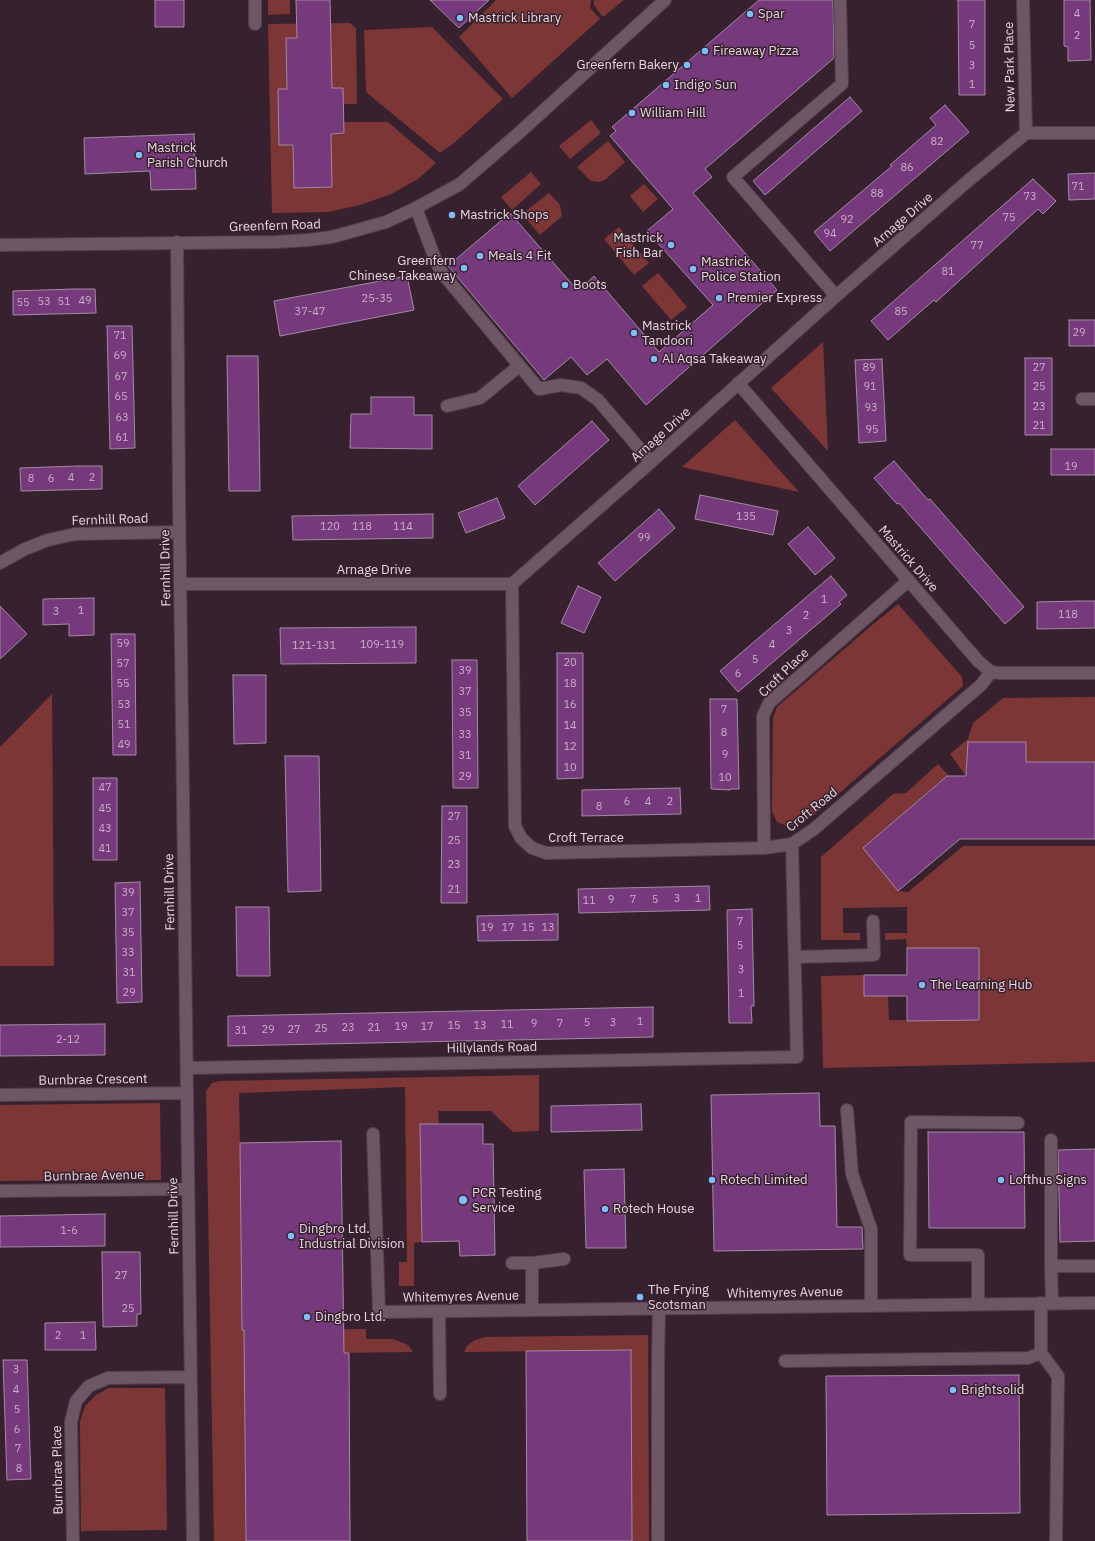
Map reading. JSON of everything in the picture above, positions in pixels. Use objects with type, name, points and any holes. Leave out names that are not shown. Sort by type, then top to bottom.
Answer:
[{"type":"street","points":[[255,0],[255,24]]},
{"type":"street","name":"Greenfern Road","points":[[0,245],[276,242],[332,237],[386,222],[416,208],[460,184],[520,132],[665,0]]},
{"type":"street","points":[[836,296],[733,177],[842,84],[840,0]]},
{"type":"street","name":"New Park Place","points":[[1023,0],[1026,133]]},
{"type":"street","points":[[1026,133],[1095,132]]},
{"type":"street","name":"Arnage Drive","points":[[180,584],[512,584],[836,296],[969,180],[1026,133]]},
{"type":"street","points":[[416,208],[437,264],[443,274],[539,389],[561,385],[580,388],[598,400],[651,462]]},
{"type":"street","name":"Fernhill Drive","points":[[177,242],[179,532],[193,1541]]},
{"type":"street","points":[[447,406],[480,398],[519,366]]},
{"type":"street","name":"Mastrick Drive","points":[[738,383],[978,661],[991,672]]},
{"type":"street","points":[[1082,399],[1095,398]]},
{"type":"street","name":"Fernhill Road","points":[[0,563],[25,549],[48,540],[75,534],[179,532]]},
{"type":"street","name":"Croft Place","points":[[764,848],[763,716],[769,703],[908,581]]},
{"type":"street","name":"Croft Terrace","points":[[512,584],[515,826],[521,838],[532,848],[546,853],[764,848],[792,844]]},
{"type":"street","points":[[991,672],[1095,673]]},
{"type":"street","name":"Croft Road","points":[[797,1057],[792,844],[814,829],[981,685],[991,672]]},
{"type":"street","points":[[794,957],[874,955],[874,921]]},
{"type":"street","name":"Hillylands Road","points":[[186,1068],[797,1057]]},
{"type":"street","name":"Burnbrae Crescent","points":[[0,1095],[187,1093]]},
{"type":"street","points":[[847,1110],[852,1174],[871,1229],[871,1305]]},
{"type":"street","points":[[978,1304],[978,1255],[910,1254],[911,1122],[1018,1123]]},
{"type":"street","name":"Whitemyres Avenue","points":[[373,1134],[379,1312],[1095,1303]]},
{"type":"street","points":[[1050,1140],[1051,1266],[1041,1352],[1058,1376],[1056,1541]]},
{"type":"street","name":"Burnbrae Avenue","points":[[0,1191],[188,1189]]},
{"type":"street","points":[[512,1263],[532,1263],[564,1259]]},
{"type":"street","points":[[532,1263],[532,1310]]},
{"type":"street","points":[[1051,1266],[1095,1266]]},
{"type":"street","points":[[658,1541],[659,1308]]},
{"type":"street","points":[[439,1312],[440,1394]]},
{"type":"street","points":[[785,1361],[1028,1358],[1041,1352]]},
{"type":"street","name":"Burnbrae Place","points":[[73,1541],[71,1422],[76,1401],[89,1386],[108,1378],[190,1377]]},
{"type":"shaded area","points":[[268,0],[290,0],[290,14],[268,15]]},
{"type":"shaded area","points":[[496,0],[591,0],[590,8],[600,19],[512,98],[459,37]]},
{"type":"shaded area","points":[[594,0],[624,0],[603,17],[594,5]]},
{"type":"shaded area","points":[[350,23],[356,28],[357,104],[343,104],[343,88],[332,88],[331,37],[286,38],[287,89],[278,89],[279,145],[293,145],[294,188],[332,187],[331,134],[344,133],[344,122],[388,122],[436,163],[418,179],[391,194],[360,205],[328,212],[272,213],[268,24]]},
{"type":"shaded area","points":[[432,27],[503,99],[454,143],[440,153],[366,92],[364,30]]},
{"type":"shaded area","points":[[591,120],[601,133],[570,159],[559,146]]},
{"type":"shaded area","points":[[608,141],[625,162],[605,180],[599,182],[591,181],[577,167]]},
{"type":"shaded area","points":[[531,172],[541,184],[512,210],[501,197]]},
{"type":"shaded area","points":[[644,184],[658,199],[643,212],[630,196]]},
{"type":"shaded area","points":[[549,193],[560,205],[562,216],[540,235],[522,214]]},
{"type":"shaded area","points":[[619,227],[649,263],[634,275],[604,239]]},
{"type":"shaded area","points":[[658,273],[687,307],[671,320],[642,286]]},
{"type":"shaded area","points":[[823,342],[828,451],[771,388]]},
{"type":"shaded area","points":[[735,420],[799,492],[682,467]]},
{"type":"shaded area","points":[[898,604],[962,677],[963,686],[814,815],[801,824],[787,826],[777,822],[772,811],[773,718],[777,707]]},
{"type":"shaded area","points":[[52,694],[54,966],[0,966],[0,747]]},
{"type":"shaded area","points":[[1095,697],[1095,762],[1026,762],[1025,742],[968,742],[966,776],[950,754],[968,739],[973,723],[1003,698]]},
{"type":"shaded area","points":[[938,764],[949,776],[948,783],[939,782],[863,848],[898,891],[908,892],[963,846],[1095,846],[1095,1062],[823,1068],[821,976],[864,975],[888,996],[889,1020],[979,1020],[979,948],[907,948],[906,939],[885,940],[885,933],[907,933],[907,907],[843,908],[843,933],[860,933],[860,940],[821,940],[821,857],[893,794],[906,793]]},
{"type":"shaded area","points":[[539,1075],[539,1131],[513,1132],[491,1111],[438,1111],[439,1124],[420,1125],[422,1242],[414,1243],[414,1286],[399,1286],[399,1262],[407,1262],[405,1087],[239,1093],[243,1330],[366,1329],[366,1339],[393,1339],[408,1345],[413,1352],[244,1354],[246,1541],[214,1541],[206,1091],[212,1083],[220,1081]]},
{"type":"shaded area","points":[[160,1103],[161,1180],[0,1181],[0,1105]]},
{"type":"shaded area","points":[[648,1335],[649,1541],[632,1541],[631,1350],[464,1352],[467,1346],[475,1340],[486,1337]]},
{"type":"shaded area","points":[[109,1388],[165,1388],[167,1530],[81,1531],[80,1422],[85,1406],[96,1395]]},
{"type":"building","points":[[155,0],[184,0],[184,27],[155,27]]},
{"type":"building","points":[[296,0],[330,0],[332,88],[343,88],[344,133],[331,134],[332,187],[294,188],[293,145],[279,145],[278,89],[287,89],[286,38],[297,38]]},
{"type":"building","name":"Mastrick Library","points":[[430,0],[489,0],[459,28]]},
{"type":"building","points":[[759,0],[833,0],[834,58],[705,169],[712,177],[693,193],[777,290],[646,405],[607,359],[587,375],[571,357],[544,380],[448,266],[510,213],[578,291],[594,276],[659,352],[713,305],[647,231],[673,209],[610,136],[616,131],[612,127]]},
{"type":"building","points":[[958,0],[985,0],[985,95],[959,95]]},
{"type":"building","points":[[1064,0],[1090,0],[1091,60],[1068,61],[1068,47],[1064,46]]},
{"type":"building","points":[[850,97],[862,111],[765,195],[753,181]]},
{"type":"building","points":[[945,105],[969,132],[830,251],[814,232],[892,166],[890,165],[936,125],[930,118]]},
{"type":"building","name":"Mastrick Parish Church","points":[[194,134],[196,189],[151,190],[150,171],[85,174],[84,138]]},
{"type":"building","points":[[1095,173],[1095,199],[1069,200],[1068,174]]},
{"type":"building","points":[[1033,179],[1056,201],[1043,214],[1038,209],[936,302],[934,300],[888,340],[871,321]]},
{"type":"building","points":[[407,276],[414,310],[280,336],[274,301]]},
{"type":"building","points":[[95,289],[96,313],[13,315],[13,291]]},
{"type":"building","points":[[1069,320],[1095,320],[1095,346],[1069,346]]},
{"type":"building","points":[[107,326],[132,326],[135,448],[110,449]]},
{"type":"building","points":[[227,356],[258,356],[260,491],[229,491]]},
{"type":"building","points":[[1025,358],[1052,358],[1052,435],[1025,435]]},
{"type":"building","points":[[882,359],[886,441],[859,443],[855,360]]},
{"type":"building","points":[[371,397],[414,397],[414,415],[432,415],[432,449],[350,448],[351,414],[371,414]]},
{"type":"building","points":[[592,421],[609,440],[535,505],[518,486]]},
{"type":"building","points":[[1051,449],[1095,449],[1095,475],[1051,475]]},
{"type":"building","points":[[894,461],[928,500],[930,499],[1024,607],[1005,624],[899,503],[897,504],[874,478]]},
{"type":"building","points":[[102,466],[102,489],[21,491],[20,468]]},
{"type":"building","points":[[700,495],[778,511],[773,535],[695,519]]},
{"type":"building","points":[[497,498],[505,518],[466,533],[458,513]]},
{"type":"building","points":[[659,509],[675,528],[615,581],[598,563]]},
{"type":"building","points":[[433,514],[433,538],[293,540],[292,516]]},
{"type":"building","points":[[808,527],[835,558],[815,575],[788,544]]},
{"type":"building","points":[[831,576],[847,595],[839,602],[841,604],[738,692],[720,671]]},
{"type":"building","points":[[578,586],[601,597],[584,633],[561,623]]},
{"type":"building","points":[[94,598],[94,635],[69,636],[69,624],[43,625],[43,599]]},
{"type":"building","points":[[1095,601],[1095,628],[1037,629],[1037,602]]},
{"type":"building","points":[[0,606],[27,634],[0,659]]},
{"type":"building","points":[[416,627],[416,663],[281,664],[280,628]]},
{"type":"building","points":[[111,634],[135,634],[136,755],[113,755]]},
{"type":"building","points":[[557,653],[583,653],[583,778],[557,779]]},
{"type":"building","points":[[452,660],[477,660],[478,788],[453,788]]},
{"type":"building","points":[[233,675],[266,675],[266,743],[234,744]]},
{"type":"building","points":[[710,699],[737,699],[739,789],[711,789]]},
{"type":"building","points":[[968,742],[1026,742],[1026,762],[1095,762],[1095,839],[960,839],[898,891],[863,848],[947,776],[966,776]]},
{"type":"building","points":[[285,756],[319,756],[321,891],[288,892]]},
{"type":"building","points":[[93,778],[117,778],[117,860],[93,860]]},
{"type":"building","points":[[680,788],[681,814],[582,816],[582,790]]},
{"type":"building","points":[[442,806],[467,806],[467,903],[441,903]]},
{"type":"building","points":[[140,882],[142,1002],[117,1003],[115,883]]},
{"type":"building","points":[[709,886],[710,910],[579,913],[578,889]]},
{"type":"building","points":[[236,907],[269,907],[270,976],[237,976]]},
{"type":"building","points":[[752,909],[754,1006],[751,1006],[752,1023],[729,1023],[727,910]]},
{"type":"building","points":[[558,914],[558,940],[478,941],[477,916]]},
{"type":"building","name":"The Learning Hub","points":[[907,948],[979,948],[979,1020],[907,1021],[907,996],[864,996],[864,975],[907,975]]},
{"type":"building","points":[[653,1007],[653,1037],[228,1046],[228,1016]]},
{"type":"building","points":[[105,1024],[105,1055],[0,1056],[0,1025]]},
{"type":"building","points":[[819,1093],[820,1126],[835,1126],[837,1227],[862,1227],[863,1249],[714,1251],[711,1095]]},
{"type":"building","points":[[641,1104],[642,1130],[551,1132],[551,1106]]},
{"type":"building","points":[[420,1124],[483,1124],[483,1144],[493,1144],[495,1255],[460,1256],[459,1241],[422,1242]]},
{"type":"building","points":[[928,1132],[1024,1132],[1025,1228],[929,1228]]},
{"type":"building","points":[[341,1141],[344,1353],[349,1353],[350,1541],[246,1541],[240,1143]]},
{"type":"building","points":[[1095,1149],[1095,1241],[1060,1242],[1058,1150]]},
{"type":"building","name":"Rotech House","points":[[624,1169],[626,1248],[586,1248],[584,1170]]},
{"type":"building","points":[[105,1214],[105,1246],[0,1247],[0,1216]]},
{"type":"building","points":[[102,1252],[140,1252],[141,1314],[137,1314],[137,1326],[103,1327]]},
{"type":"building","points":[[95,1322],[96,1350],[45,1350],[45,1323]]},
{"type":"building","points":[[631,1350],[632,1541],[527,1541],[526,1351]]},
{"type":"building","points":[[3,1360],[27,1360],[31,1479],[7,1480]]},
{"type":"building","points":[[1019,1375],[1020,1513],[827,1515],[826,1376]]},
{"type":"place","name":"Spar","points":[[750,14]]},
{"type":"place","name":"Mastrick Library","points":[[460,18]]},
{"type":"place","name":"Fireaway Pizza","points":[[705,51]]},
{"type":"place","name":"Greenfern Bakery","points":[[687,65]]},
{"type":"place","name":"Indigo Sun","points":[[666,85]]},
{"type":"place","name":"William Hill","points":[[632,113]]},
{"type":"place","name":"Mastrick Parish Church","points":[[139,155]]},
{"type":"place","name":"Mastrick Shops","points":[[452,215]]},
{"type":"place","name":"Mastrick Fish Bar","points":[[671,245]]},
{"type":"place","name":"Meals 4 Fit","points":[[480,256]]},
{"type":"place","name":"Greenfern Chinese Takeaway","points":[[464,268]]},
{"type":"place","name":"Mastrick Police Station","points":[[693,269]]},
{"type":"place","name":"Boots","points":[[565,285]]},
{"type":"place","name":"Premier Express","points":[[719,298]]},
{"type":"place","name":"Mastrick Tandoori","points":[[634,333]]},
{"type":"place","name":"Al Aqsa Takeaway","points":[[654,359]]},
{"type":"place","name":"The Learning Hub","points":[[922,985]]},
{"type":"place","name":"Rotech Limited","points":[[712,1180]]},
{"type":"place","name":"Lofthus Signs","points":[[1001,1180]]},
{"type":"place","name":"PCR Testing Service","points":[[463,1200]]},
{"type":"place","name":"Rotech House","points":[[605,1209]]},
{"type":"place","name":"Dingbro Ltd. Industrial Division","points":[[291,1236]]},
{"type":"place","name":"The Frying Scotsman","points":[[640,1297]]},
{"type":"place","name":"Dingbro Ltd.","points":[[307,1317]]},
{"type":"place","name":"Brightsolid","points":[[953,1390]]}]
